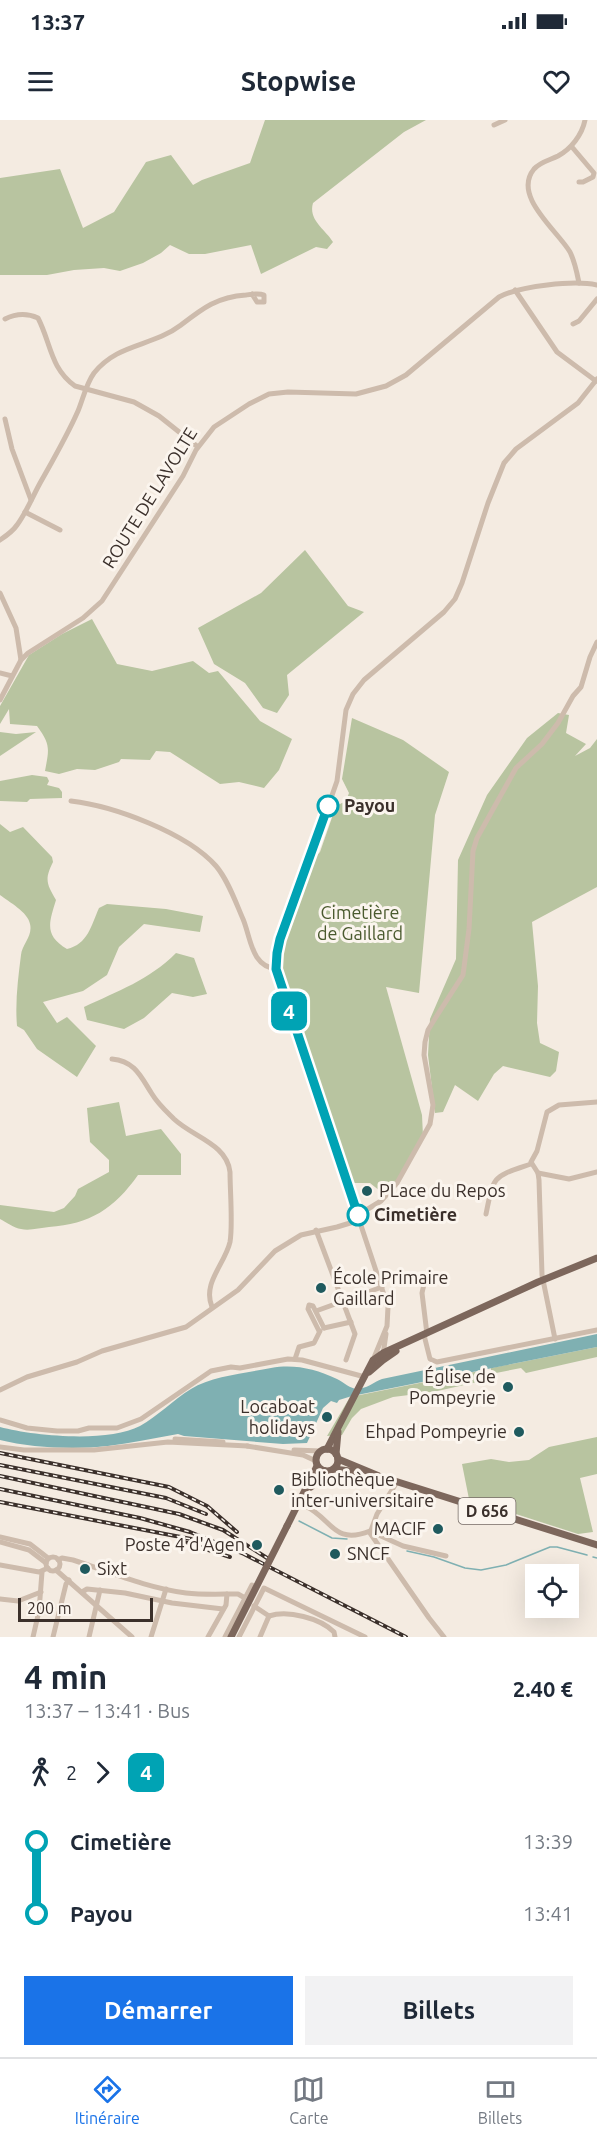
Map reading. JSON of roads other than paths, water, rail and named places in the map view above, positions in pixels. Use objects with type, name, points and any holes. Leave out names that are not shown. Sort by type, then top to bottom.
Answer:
[{"type":"main road","points":[[235,1637],[289,1526],[316,1463],[339,1428],[373,1360],[383,1353],[597,1258]]},
{"type":"main road","points":[[365,1377],[392,1353],[426,1334]]},
{"type":"main road","points":[[289,1526],[311,1486],[325,1471],[334,1468],[339,1428]]},
{"type":"main road","points":[[324,1450],[337,1456]]},
{"type":"main road","name":"D 656","points":[[337,1456],[395,1485],[597,1545]]},
{"type":"main road","points":[[316,1463],[325,1471]]},
{"type":"main road","name":"D 656","points":[[334,1468],[377,1475]]},
{"type":"street","points":[[494,125],[505,120]]},
{"type":"street","points":[[579,284],[570,253],[534,206],[528,189],[532,170],[572,147],[585,120]]},
{"type":"street","points":[[572,147],[594,173],[593,177],[587,181],[579,182]]},
{"type":"street","points":[[373,1368],[383,1353],[388,1307],[276,969],[277,953],[337,781],[345,716],[353,694],[364,680],[444,612],[455,599],[504,463],[516,449],[593,391],[597,380],[558,352],[515,290],[579,284],[597,285]]},
{"type":"street","name":"ROUTE DE LAVOLTE","points":[[0,700],[21,660],[28,653],[83,618],[102,601],[183,476],[198,447],[214,428],[249,404],[269,394],[288,392],[356,394],[391,384],[406,375],[499,297],[515,290]]},
{"type":"street","points":[[0,540],[16,526],[25,512],[78,411],[92,376],[102,364],[116,353],[129,347],[161,337],[209,304],[222,299],[252,294]]},
{"type":"street","points":[[573,324],[579,321],[597,299]]},
{"type":"street","points":[[4,319],[27,315],[38,318],[59,372],[75,386],[134,402],[159,416],[198,447]]},
{"type":"street","points":[[5,419],[12,449],[31,500]]},
{"type":"street","points":[[25,512],[60,530]]},
{"type":"street","points":[[1,595],[16,628],[21,660]]},
{"type":"street","points":[[0,1390],[27,1377],[77,1362],[102,1351],[186,1327],[238,1290],[275,1251],[301,1235],[338,1227],[359,1217],[381,1201],[397,1184],[430,1124],[433,1105],[424,1055],[425,1042],[428,1030],[464,975],[473,851],[477,838],[516,768],[542,744],[581,687],[597,642]]},
{"type":"street","points":[[19,646],[28,653]]},
{"type":"street","points":[[0,673],[12,676]]},
{"type":"street","points":[[71,801],[128,815],[202,852],[217,867],[228,888],[243,919],[254,954],[265,966],[276,969]]},
{"type":"street","points":[[112,1059],[126,1061],[132,1065],[158,1102],[172,1117],[185,1130],[219,1150],[228,1161],[230,1240],[212,1278],[210,1298],[212,1307]]},
{"type":"street","points":[[531,1164],[547,1112],[559,1105],[597,1102]]},
{"type":"street","points":[[531,1164],[538,1173],[542,1281],[555,1339]]},
{"type":"street","points":[[486,1214],[495,1180],[502,1173],[531,1164]]},
{"type":"street","points":[[538,1173],[569,1179],[597,1172]]},
{"type":"street","points":[[316,1230],[355,1337],[346,1360]]},
{"type":"street","points":[[429,1274],[422,1290],[430,1359],[437,1362],[597,1330]]},
{"type":"street","points":[[295,1359],[298,1347],[314,1343],[321,1330],[316,1311],[382,1287]]},
{"type":"street","points":[[321,1330],[351,1322]]},
{"type":"street","points":[[373,1360],[387,1326]]},
{"type":"street","points":[[0,1420],[27,1428],[57,1431],[117,1428],[141,1419],[183,1388],[211,1371],[295,1359],[365,1377]]},
{"type":"street","points":[[0,1447],[24,1450],[94,1450],[168,1442],[248,1446],[303,1455],[316,1463]]},
{"type":"street","points":[[268,1449],[324,1450]]},
{"type":"street","points":[[395,1485],[376,1514],[370,1531],[371,1535],[444,1637]]},
{"type":"street","points":[[305,1506],[320,1514],[328,1526],[338,1533],[359,1534],[370,1531],[403,1546],[446,1556]]},
{"type":"street","points":[[0,1537],[30,1545],[46,1565]]},
{"type":"street","points":[[0,1542],[29,1550],[46,1565],[58,1570],[132,1637]]},
{"type":"street","points":[[33,1637],[46,1565],[54,1557],[58,1560],[73,1560],[166,1589],[189,1593],[240,1594],[245,1598]]},
{"type":"street","points":[[58,1560],[58,1570]]},
{"type":"street","points":[[0,1565],[46,1565]]},
{"type":"street","points":[[52,1637],[69,1580]]},
{"type":"street","points":[[225,1637],[252,1585]]},
{"type":"street","points":[[235,1637],[264,1588],[365,1637]]},
{"type":"street","points":[[82,1592],[87,1589],[125,1593],[162,1601],[223,1609]]},
{"type":"street","points":[[150,1637],[166,1589]]},
{"type":"street","points":[[89,1637],[100,1590]]},
{"type":"street","points":[[0,1607],[1,1600],[18,1601],[40,1592]]},
{"type":"street","points":[[208,1637],[223,1609],[227,1594]]},
{"type":"street","points":[[227,1594],[241,1600],[238,1610]]},
{"type":"street","points":[[254,1606],[268,1616],[278,1614],[312,1618],[329,1627],[335,1637]]},
{"type":"street","points":[[260,1637],[268,1616]]},
{"type":"water","points":[[597,1334],[597,1347],[352,1396],[339,1400],[337,1403],[331,1401],[323,1408],[307,1443],[283,1444],[178,1434],[117,1445],[82,1448],[54,1448],[0,1440],[0,1427],[32,1433],[71,1436],[109,1435],[126,1431],[147,1422],[184,1393],[199,1385],[219,1378],[271,1368],[297,1367],[313,1370],[337,1379],[352,1388],[360,1389],[382,1379]]},
{"type":"waterway","points":[[299,1521],[332,1538],[347,1539]]},
{"type":"waterway","points":[[407,1551],[434,1557],[465,1568],[481,1570],[506,1565],[550,1547],[587,1555]]},
{"type":"waterway","points":[[593,1557],[597,1558]]},
{"type":"railway","points":[[0,1453],[169,1487],[207,1506],[237,1532]]},
{"type":"railway","points":[[0,1465],[166,1498],[206,1514]]},
{"type":"railway","points":[[0,1476],[179,1514],[223,1530],[267,1558]]},
{"type":"railway","points":[[0,1489],[140,1518],[190,1532],[244,1554],[406,1637]]},
{"type":"railway","points":[[0,1502],[191,1539]]},
{"type":"railway","points":[[181,1541],[230,1557]]},
{"type":"place","name":"Payou","points":[[328,806]]},
{"type":"place","name":"PLace du Repos","points":[[367,1191]]},
{"type":"place","name":"Cimetière","points":[[358,1215]]},
{"type":"place","name":"École Primaire Gaillard","points":[[321,1288]]},
{"type":"place","name":"Église de Pompeyrie","points":[[508,1387]]},
{"type":"place","name":"Locaboat holidays","points":[[327,1417]]},
{"type":"place","name":"Ehpad Pompeyrie","points":[[519,1432]]},
{"type":"place","name":"Bibliothèque inter-universitaire","points":[[279,1490]]},
{"type":"place","name":"MACIF","points":[[438,1529]]},
{"type":"place","name":"Poste 4 d'Agen","points":[[257,1545]]},
{"type":"place","name":"SNCF","points":[[335,1554]]},
{"type":"place","name":"Sixt","points":[[85,1569]]},
{"type":"park label","name":"Cimetière de Gaillard","points":[[360,923]]}]
